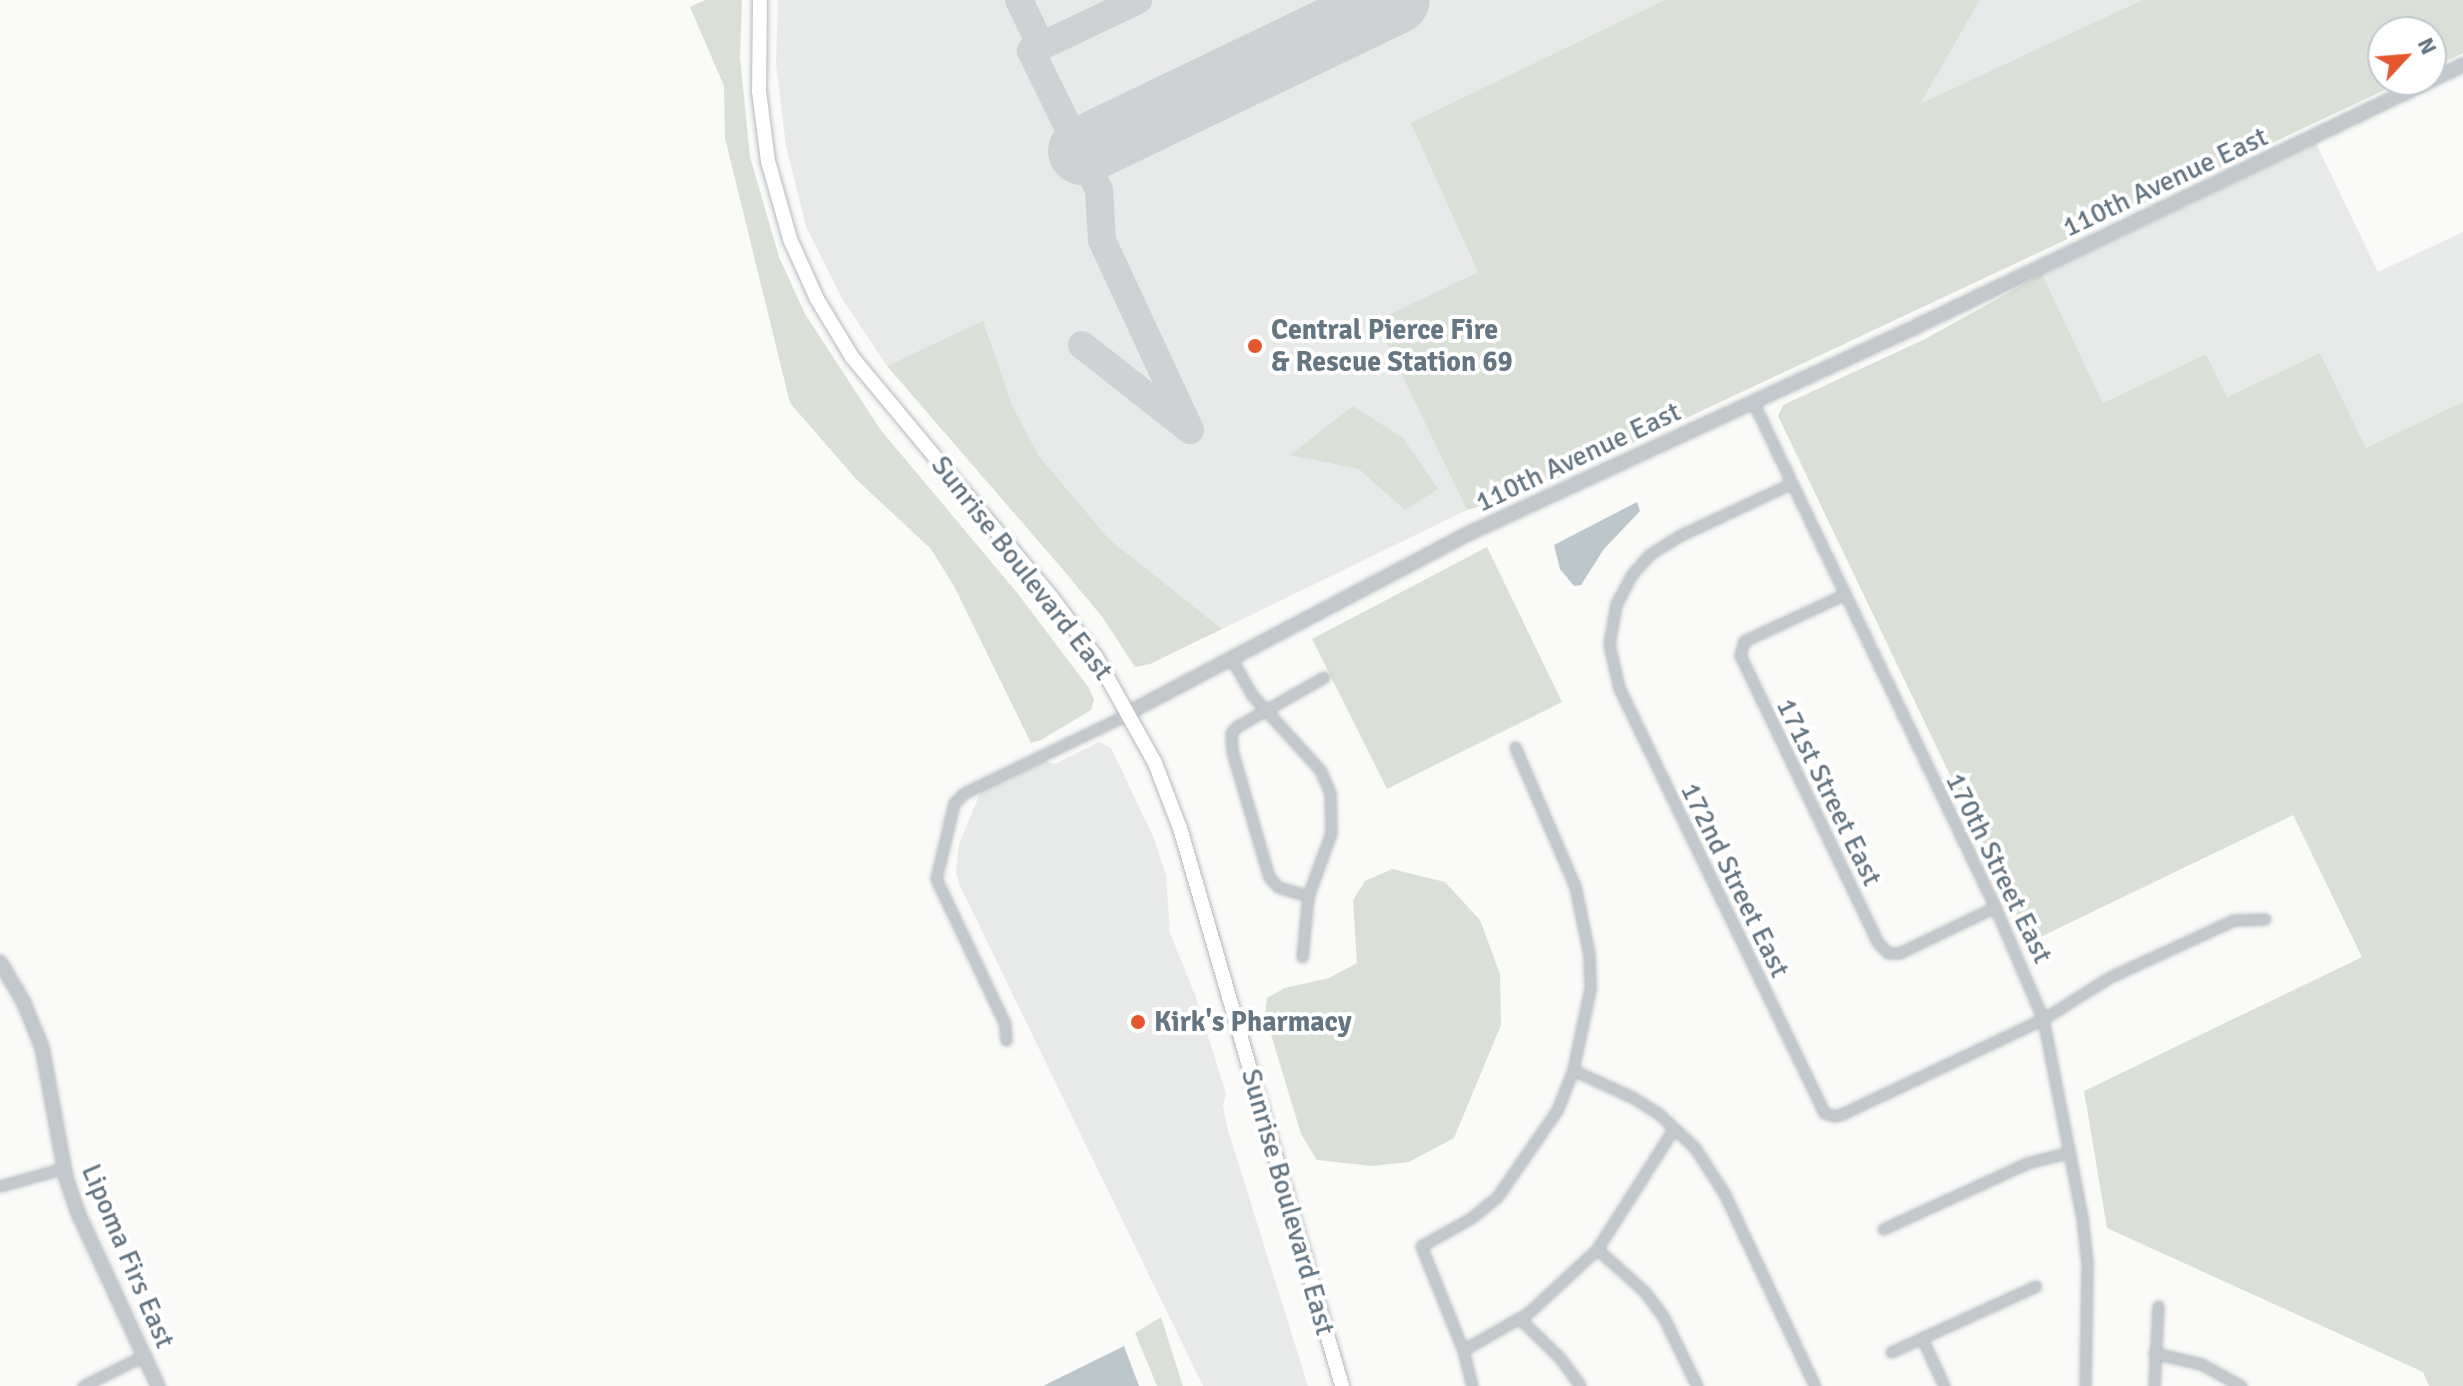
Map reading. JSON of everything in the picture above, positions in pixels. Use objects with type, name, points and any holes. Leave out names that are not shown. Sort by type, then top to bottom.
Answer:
[{"type":"main road","name":"Sunrise Boulevard East","points":[[760,0],[759,91],[768,161],[790,239],[817,299],[852,357],[1052,598],[1096,657],[1130,712],[1155,763],[1180,828],[1342,1386]]},
{"type":"street","name":"110th Avenue East","points":[[1006,1040],[1005,1024],[936,879],[954,803],[964,793],[1130,712],[1414,561],[2463,65]]},
{"type":"street","name":"170th Street East","points":[[1753,402],[1995,907],[2043,1019],[2070,1152],[2087,1263],[2085,1385]]},
{"type":"street","name":"172nd Street East","points":[[1790,484],[1679,536],[1650,554],[1632,574],[1612,615],[1610,659],[1619,688],[1683,824],[1819,1105],[1828,1115],[1844,1113],[2043,1019]]},
{"type":"street","name":"171st Street East","points":[[1843,595],[1749,638],[1740,646],[1745,666],[1782,746],[1878,943],[1888,953],[1911,948],[1995,907]]},
{"type":"street","points":[[1231,658],[1264,710],[1320,770],[1330,792],[1331,833],[1308,896],[1302,957]]},
{"type":"street","points":[[1308,896],[1278,887],[1269,877],[1232,751],[1231,733],[1264,710],[1324,677]]},
{"type":"street","points":[[1472,1386],[1463,1350],[1421,1246],[1471,1218],[1497,1197],[1557,1110],[1573,1070],[1590,989],[1589,954],[1575,886],[1515,747]]},
{"type":"street","points":[[2043,1019],[2110,977],[2234,920],[2265,919]]},
{"type":"street","name":"Lipoma Firs East","points":[[0,962],[23,1001],[42,1047],[64,1168],[78,1213],[158,1386]]},
{"type":"street","points":[[1573,1070],[1632,1097],[1695,1148],[1724,1193],[1815,1386]]},
{"type":"street","points":[[1463,1350],[1519,1318],[1597,1249],[1674,1128]]},
{"type":"street","points":[[1883,1229],[2027,1163],[2070,1152]]},
{"type":"street","points":[[0,1186],[64,1168]]},
{"type":"street","points":[[1597,1249],[1644,1291],[1663,1316],[1697,1386]]},
{"type":"street","points":[[1891,1352],[2036,1286]]},
{"type":"street","points":[[2154,1386],[2158,1306]]},
{"type":"street","points":[[1519,1318],[1560,1358],[1580,1386]]},
{"type":"street","points":[[1922,1338],[1944,1386]]},
{"type":"street","points":[[2154,1353],[2201,1364],[2241,1386]]},
{"type":"street","points":[[83,1386],[143,1356]]},
{"type":"street","points":[[2073,1386],[2085,1385]]},
{"type":"shaded area","points":[[705,0],[742,0],[740,57],[750,157],[779,257],[805,314],[880,429],[1018,594],[1089,688],[1094,700],[1091,710],[1041,740],[1031,743],[954,586],[931,549],[856,479],[790,403],[725,138],[724,86],[690,7]]},
{"type":"shaded area","points":[[778,0],[1665,0],[1478,272],[1377,322],[1467,510],[1222,629],[1109,539],[1039,456],[1012,405],[983,322],[887,366],[841,297],[806,227],[786,146],[776,64]]},
{"type":"shaded area","points":[[1665,0],[1980,0],[1920,104],[2142,0],[2463,0],[2463,53],[2447,60],[2447,16],[2367,16],[2367,96],[2372,96],[1529,492],[1467,510],[1376,321],[1478,272],[1411,123]]},
{"type":"shaded area","points":[[1980,0],[2142,0],[1919,105]]},
{"type":"shaded area","points":[[2316,143],[2378,272],[2463,232],[2463,402],[2366,449],[2320,353],[2227,397],[2206,354],[2103,403],[2042,274]]},
{"type":"shaded area","points":[[2042,274],[2103,403],[2206,354],[2227,397],[2320,353],[2366,448],[2463,402],[2463,1386],[2429,1386],[2423,1372],[2107,1228],[2084,1091],[2362,957],[2293,815],[2030,942],[1778,416],[1783,405],[1925,339]]},
{"type":"shaded area","points":[[983,321],[1012,405],[1039,456],[1109,539],[1222,629],[1150,664],[1135,667],[1103,618],[887,366]]},
{"type":"shaded area","points":[[1353,406],[1403,438],[1438,489],[1405,510],[1359,469],[1290,455]]},
{"type":"shaded area","points":[[1637,502],[1640,511],[1604,549],[1581,585],[1574,586],[1560,569],[1554,545]]},
{"type":"shaded area","points":[[1487,547],[1562,702],[1387,789],[1312,639]]},
{"type":"shaded area","points":[[1099,742],[1111,748],[1153,836],[1166,875],[1170,933],[1195,995],[1226,1093],[1223,1106],[1228,1130],[1308,1386],[1203,1386],[960,886],[956,873],[959,844],[981,791],[1043,761],[1055,764]]},
{"type":"shaded area","points":[[1392,869],[1445,882],[1480,920],[1500,974],[1501,1025],[1454,1138],[1409,1162],[1372,1166],[1317,1160],[1301,1134],[1265,1014],[1267,998],[1285,988],[1329,978],[1357,963],[1353,900],[1365,881]]},
{"type":"shaded area","points":[[1161,1317],[1183,1386],[1157,1386],[1135,1333]]},
{"type":"shaded area","points":[[1124,1346],[1139,1386],[1043,1386]]},
{"type":"taxiway","points":[[1019,0],[1041,46]]},
{"type":"taxiway","points":[[1082,345],[1190,430],[1102,240],[1099,190],[1031,51],[1138,0]]},
{"type":"taxiway","points":[[1385,0],[1387,4]]},
{"type":"runway","points":[[1082,151],[1396,0]]},
{"type":"place","name":"Central Pierce Fire & Rescue Station 69","points":[[1255,346]]},
{"type":"place","name":"Kirk's Pharmacy","points":[[1138,1022]]}]
